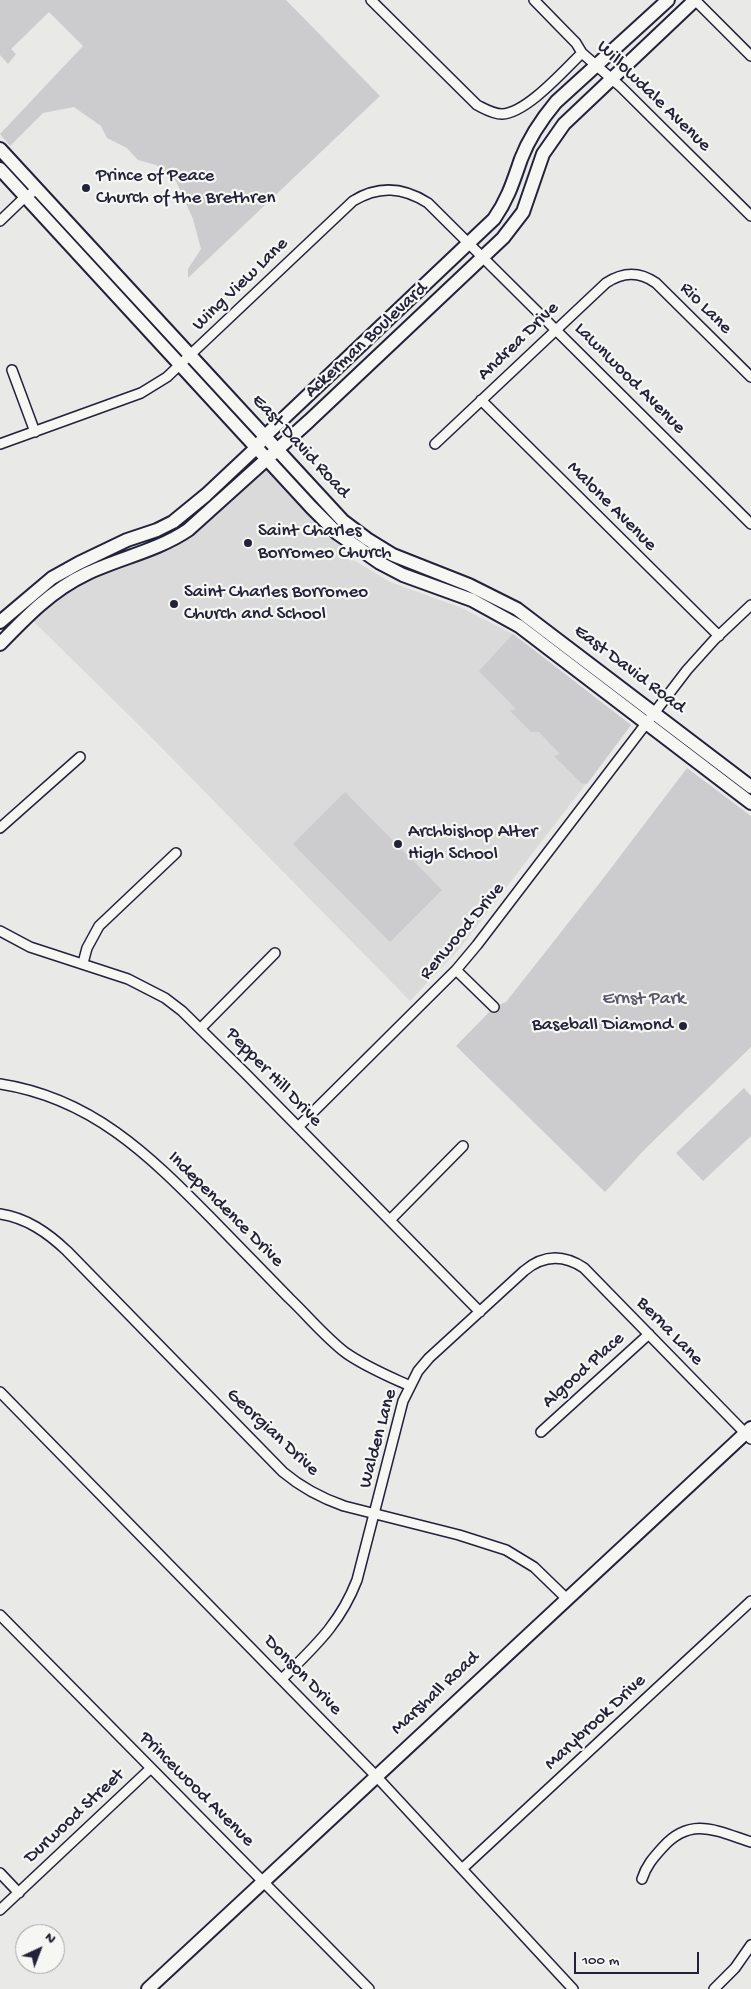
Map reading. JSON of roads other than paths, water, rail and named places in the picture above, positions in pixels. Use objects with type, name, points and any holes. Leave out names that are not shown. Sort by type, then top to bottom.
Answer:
[{"type":"street","points":[[371,0],[477,104],[493,113],[512,112],[529,103],[582,53]]},
{"type":"street","name":"Willowdale Avenue","points":[[534,0],[576,43],[582,53],[612,78],[751,216]]},
{"type":"street","name":"Ackerman Boulevard","points":[[0,622],[52,578],[127,540],[157,530],[173,522],[206,495],[494,219],[506,203],[521,158],[540,122],[556,102],[668,0]]},
{"type":"street","points":[[695,0],[751,56]]},
{"type":"street","name":"Ackerman Boulevard","points":[[0,644],[47,597],[85,575],[177,537],[205,515],[277,449],[510,231],[523,212],[543,154],[564,124],[695,0]]},
{"type":"street","points":[[0,150],[4,160],[21,179],[25,197]]},
{"type":"street","name":"East David Road","points":[[0,150],[343,521],[367,539],[405,561],[469,585],[517,609],[651,718],[751,803]]},
{"type":"street","name":"East David Road","points":[[0,168],[266,459],[337,532],[359,550],[403,575],[472,600],[503,616],[751,787]]},
{"type":"street","points":[[0,221],[25,197],[38,189]]},
{"type":"street","name":"Wing View Lane","points":[[0,444],[141,393],[160,382],[190,356],[338,215],[362,196],[385,189],[397,189],[417,196],[428,203],[483,258]]},
{"type":"street","name":"Lawnwood Avenue","points":[[483,258],[751,524]]},
{"type":"street","name":"Andrea Drive","points":[[435,444],[606,283],[622,274],[631,273]]},
{"type":"street","name":"Rio Lane","points":[[631,273],[641,275],[656,282],[751,377]]},
{"type":"street","points":[[12,370],[34,432]]},
{"type":"street","name":"Malone Avenue","points":[[481,400],[718,636]]},
{"type":"street","name":"Renwood Drive","points":[[298,1127],[456,970],[688,670],[718,636],[751,605]]},
{"type":"street","points":[[0,828],[80,757]]},
{"type":"street","points":[[83,963],[87,948],[98,926],[176,854]]},
{"type":"street","name":"Pepper Hill Drive","points":[[0,931],[30,947],[116,974],[148,988],[182,1011],[201,1028],[480,1312]]},
{"type":"street","points":[[201,1028],[274,953]]},
{"type":"street","points":[[456,970],[494,1007]]},
{"type":"street","name":"Independence Drive","points":[[0,1084],[34,1092],[62,1102],[90,1116],[130,1141],[177,1184],[330,1339],[362,1363],[410,1386]]},
{"type":"street","points":[[390,1220],[464,1146]]},
{"type":"street","name":"Georgian Drive","points":[[0,1214],[21,1219],[38,1228],[67,1251],[283,1472],[298,1484],[328,1500],[506,1550],[534,1567],[567,1599]]},
{"type":"street","name":"Walden Lane","points":[[282,1679],[318,1643],[342,1613],[357,1580],[399,1416],[410,1386],[429,1358],[529,1266],[550,1258],[566,1258]]},
{"type":"street","name":"Berna Lane","points":[[566,1258],[584,1268],[749,1433]]},
{"type":"street","name":"Algood Place","points":[[541,1432],[649,1334]]},
{"type":"street","name":"Donson Drive","points":[[0,1392],[376,1776],[573,1989]]},
{"type":"street","name":"Marshall Road","points":[[148,1989],[567,1599],[749,1433]]},
{"type":"street","name":"Marybrook Drive","points":[[463,1868],[751,1601]]},
{"type":"street","name":"Princewood Avenue","points":[[0,1615],[369,1989]]},
{"type":"street","name":"Durwood Street","points":[[0,1910],[151,1768]]},
{"type":"street","points":[[642,1879],[650,1862],[666,1844],[688,1829],[706,1828],[751,1842]]},
{"type":"street","points":[[0,1873],[19,1893]]},
{"type":"street","points":[[714,1989],[736,1968],[751,1944]]},
{"type":"place","name":"Prince of Peace Church of the Brethren","points":[[86,188]]},
{"type":"place","name":"Saint Charles Borromeo Church","points":[[248,543]]},
{"type":"place","name":"Saint Charles Borromeo Church and School","points":[[174,604]]},
{"type":"place","name":"Archbishop Alter High School","points":[[398,844]]},
{"type":"place","name":"Baseball Diamond","points":[[683,1026]]},
{"type":"park label","name":"Ernst Park","points":[[644,1000]]}]
